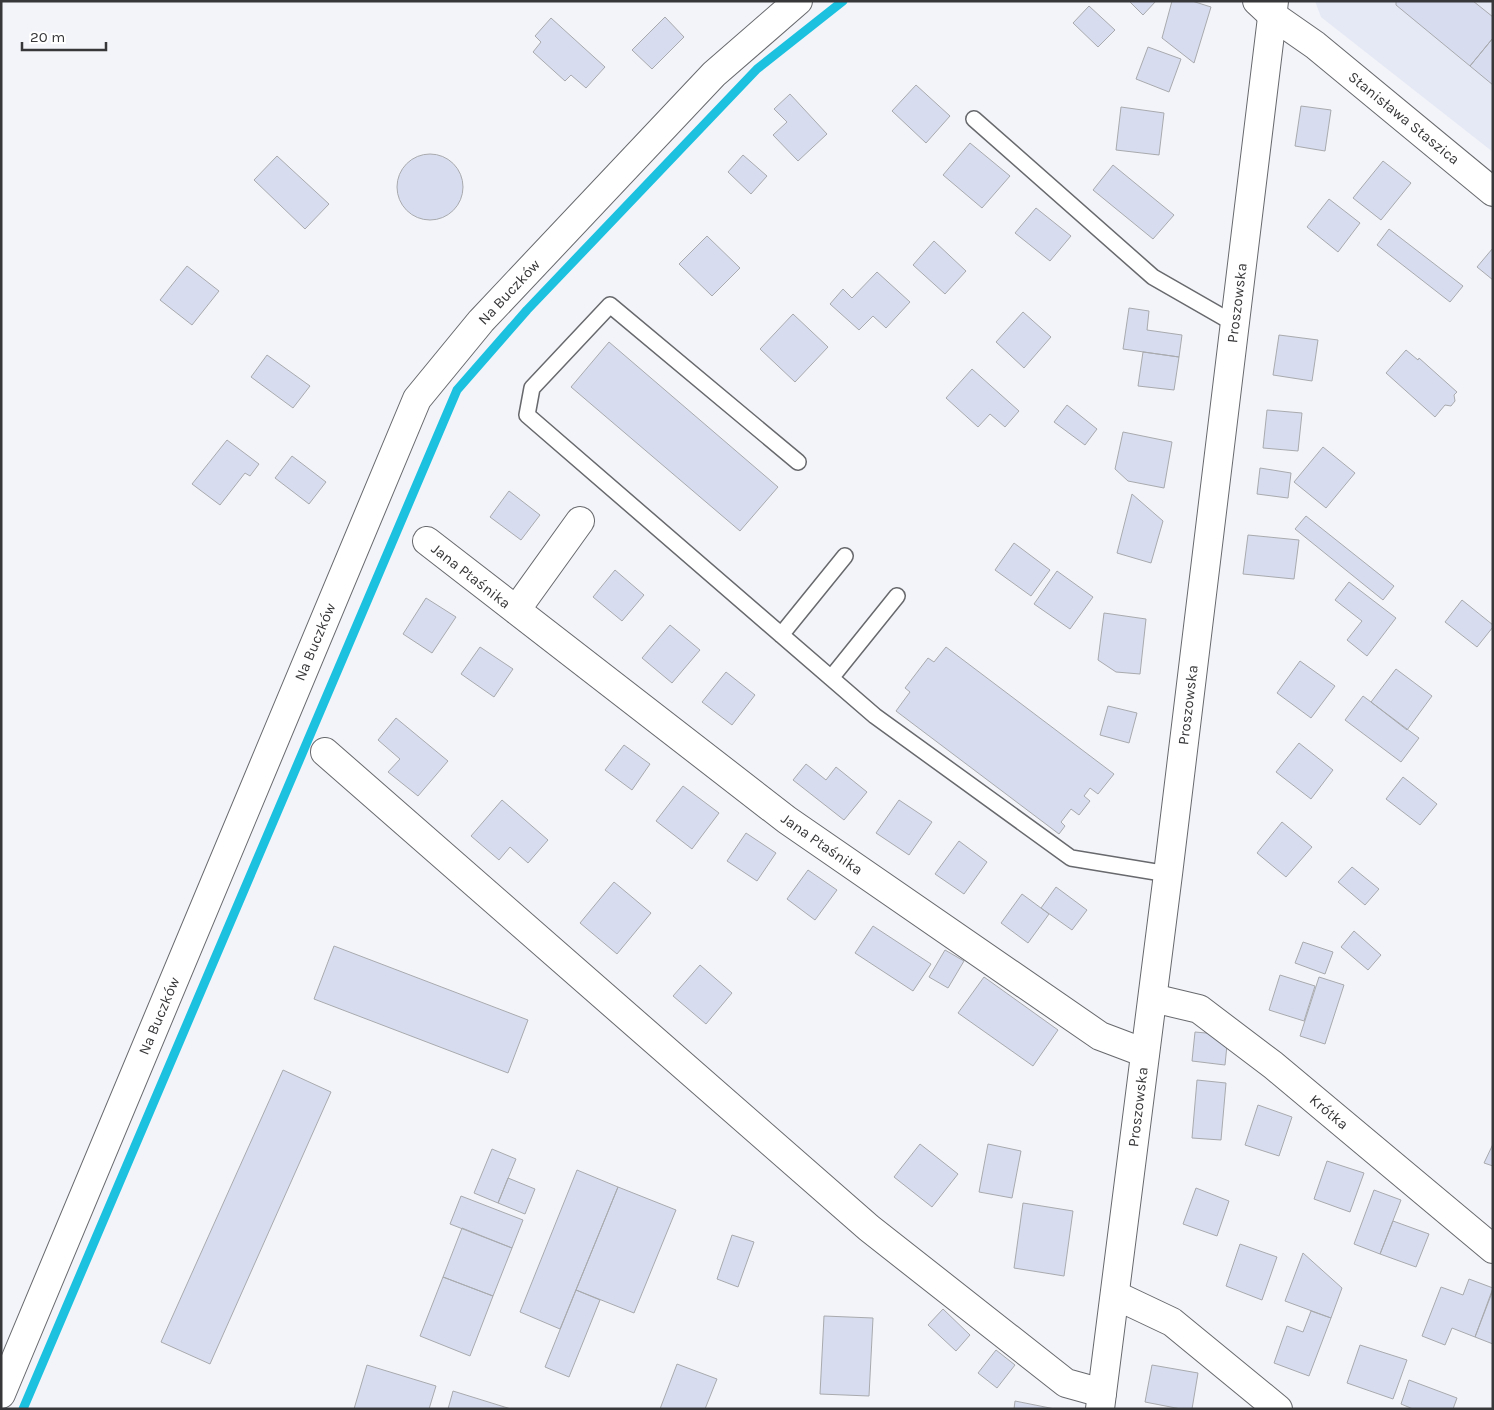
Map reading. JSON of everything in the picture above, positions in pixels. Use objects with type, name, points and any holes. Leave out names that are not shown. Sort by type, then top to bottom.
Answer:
[{"type":"street","name":"Na Buczków","points":[[1,1394],[417,399],[481,321],[708,81],[798,1]]},
{"type":"street","name":"Stanisława Staszica","points":[[1268,6],[1493,192]]},
{"type":"street","name":"Proszowska","points":[[1101,1401],[1235,324],[1268,6]]},
{"type":"street","name":"Jana Ptaśnika","points":[[516,610],[580,521]]},
{"type":"street","name":"Jana Ptaśnika","points":[[427,541],[787,820],[1100,1036],[1145,1053]]},
{"type":"street","points":[[325,752],[869,1228],[1066,1383],[1101,1401]]},
{"type":"street","name":"Krótka","points":[[1152,998],[1199,1009],[1273,1065],[1493,1249]]},
{"type":"street","points":[[1115,1295],[1172,1322],[1278,1409]]},
{"type":"lane","points":[[974,119],[1153,277],[1235,324]]},
{"type":"lane","points":[[798,462],[610,305],[532,388],[527,415],[875,716],[1071,858],[1168,874]]},
{"type":"lane","points":[[781,635],[845,556]]},
{"type":"lane","points":[[831,678],[897,596]]},
{"type":"shaded area","points":[[1315,1],[1493,1],[1493,152],[1321,17]]},
{"type":"building","points":[[1129,1],[1156,1],[1143,15]]},
{"type":"building","points":[[1172,1],[1192,1],[1211,7],[1194,63],[1162,38]]},
{"type":"building","points":[[1396,1],[1473,1],[1493,17],[1493,38],[1470,66],[1396,5]]},
{"type":"building","points":[[1089,6],[1115,30],[1098,47],[1073,23]]},
{"type":"building","points":[[665,17],[684,37],[652,69],[632,50]]},
{"type":"building","points":[[551,18],[605,67],[586,88],[571,75],[565,81],[533,52],[541,42],[535,36]]},
{"type":"building","points":[[1493,38],[1493,85],[1470,66]]},
{"type":"building","points":[[1148,47],[1181,59],[1169,92],[1136,79]]},
{"type":"building","points":[[916,85],[950,116],[926,143],[892,111]]},
{"type":"building","points":[[790,94],[827,134],[798,161],[773,135],[787,122],[774,109]]},
{"type":"building","points":[[1301,106],[1331,110],[1325,151],[1295,146]]},
{"type":"building","points":[[1121,107],[1164,113],[1159,155],[1116,150]]},
{"type":"building","points":[[970,143],[1010,176],[982,208],[943,175]]},
{"type":"building","points":[[423,154],[437,154],[449,159],[458,168],[463,180],[461,200],[454,211],[437,220],[423,220],[411,215],[402,206],[397,194],[397,180],[402,168],[411,159]]},
{"type":"building","points":[[743,155],[767,176],[751,194],[728,172]]},
{"type":"building","points":[[277,156],[329,204],[305,229],[254,180]]},
{"type":"building","points":[[1383,161],[1411,183],[1381,220],[1353,198]]},
{"type":"building","points":[[1113,165],[1174,215],[1153,239],[1093,190]]},
{"type":"building","points":[[1329,199],[1360,223],[1338,252],[1307,227]]},
{"type":"building","points":[[1036,208],[1071,236],[1050,261],[1015,233]]},
{"type":"building","points":[[1389,229],[1463,286],[1450,302],[1377,245]]},
{"type":"building","points":[[707,236],[740,268],[712,296],[679,264]]},
{"type":"building","points":[[934,241],[966,271],[945,294],[913,265]]},
{"type":"building","points":[[1493,248],[1493,280],[1477,267]]},
{"type":"building","points":[[187,266],[219,291],[192,325],[160,300]]},
{"type":"building","points":[[877,272],[910,302],[886,328],[873,316],[859,330],[830,304],[843,289],[852,298]]},
{"type":"building","points":[[1129,308],[1149,311],[1147,330],[1182,335],[1179,357],[1123,349]]},
{"type":"building","points":[[1023,312],[1051,337],[1024,368],[996,342]]},
{"type":"building","points":[[793,314],[828,347],[795,382],[760,349]]},
{"type":"building","points":[[1279,335],[1318,340],[1312,381],[1273,375]]},
{"type":"building","points":[[609,342],[778,487],[740,531],[571,387]]},
{"type":"building","points":[[1406,350],[1418,360],[1419,358],[1457,392],[1454,395],[1455,401],[1451,406],[1445,405],[1435,417],[1386,373]]},
{"type":"building","points":[[1143,352],[1179,357],[1174,390],[1138,386]]},
{"type":"building","points":[[267,355],[310,386],[293,408],[251,377]]},
{"type":"building","points":[[972,369],[1019,411],[1005,427],[990,414],[978,427],[946,398]]},
{"type":"building","points":[[1067,405],[1097,429],[1085,445],[1054,422]]},
{"type":"building","points":[[1267,410],[1302,413],[1298,451],[1263,448]]},
{"type":"building","points":[[1123,432],[1172,442],[1164,488],[1128,481],[1115,469]]},
{"type":"building","points":[[227,440],[259,464],[250,476],[245,473],[220,505],[192,484]]},
{"type":"building","points":[[1323,447],[1355,473],[1326,508],[1294,482]]},
{"type":"building","points":[[292,456],[326,482],[309,504],[275,478]]},
{"type":"building","points":[[1260,468],[1291,473],[1288,498],[1257,494]]},
{"type":"building","points":[[509,491],[540,515],[521,540],[490,517]]},
{"type":"building","points":[[1132,494],[1163,521],[1151,563],[1117,553]]},
{"type":"building","points":[[1306,516],[1394,586],[1383,600],[1295,529]]},
{"type":"building","points":[[1248,535],[1299,540],[1294,579],[1243,574]]},
{"type":"building","points":[[1014,543],[1050,570],[1031,596],[995,570]]},
{"type":"building","points":[[615,570],[644,595],[622,621],[593,597]]},
{"type":"building","points":[[1057,571],[1093,597],[1070,629],[1034,604]]},
{"type":"building","points":[[1349,582],[1396,618],[1367,656],[1347,640],[1362,621],[1335,600]]},
{"type":"building","points":[[426,598],[456,617],[432,653],[403,634]]},
{"type":"building","points":[[1462,600],[1493,625],[1477,647],[1445,622]]},
{"type":"building","points":[[1104,613],[1146,619],[1140,674],[1116,672],[1098,660]]},
{"type":"building","points":[[670,625],[700,650],[672,683],[642,658]]},
{"type":"building","points":[[480,647],[513,669],[494,697],[461,674]]},
{"type":"building","points":[[946,647],[1114,774],[1098,794],[1090,788],[1084,796],[1090,801],[1079,815],[1071,809],[1061,822],[1065,826],[1059,834],[896,711],[910,692],[905,688],[928,658],[934,662]]},
{"type":"building","points":[[1300,661],[1335,686],[1311,718],[1277,693]]},
{"type":"building","points":[[1396,669],[1432,696],[1407,730],[1371,702]]},
{"type":"building","points":[[726,672],[755,695],[732,725],[702,702]]},
{"type":"building","points":[[1363,696],[1419,738],[1401,762],[1345,720]]},
{"type":"building","points":[[1108,706],[1137,713],[1129,743],[1100,735]]},
{"type":"building","points":[[396,718],[448,761],[418,796],[388,772],[400,759],[378,740]]},
{"type":"building","points":[[1299,743],[1333,770],[1311,799],[1276,772]]},
{"type":"building","points":[[624,745],[650,764],[632,790],[605,770]]},
{"type":"building","points":[[806,764],[826,780],[836,767],[867,792],[844,820],[793,780]]},
{"type":"building","points":[[1403,777],[1437,804],[1420,825],[1386,799]]},
{"type":"building","points":[[683,786],[719,813],[692,849],[656,821]]},
{"type":"building","points":[[502,800],[548,840],[528,863],[510,847],[499,860],[471,836]]},
{"type":"building","points":[[899,800],[932,822],[909,855],[876,833]]},
{"type":"building","points":[[1282,822],[1312,847],[1286,877],[1257,853]]},
{"type":"building","points":[[746,833],[776,853],[757,881],[727,861]]},
{"type":"building","points":[[959,841],[987,862],[964,894],[935,874]]},
{"type":"building","points":[[1352,867],[1379,889],[1365,905],[1338,882]]},
{"type":"building","points":[[808,870],[837,890],[815,920],[787,899]]},
{"type":"building","points":[[614,882],[651,913],[617,954],[580,923]]},
{"type":"building","points":[[1056,887],[1087,910],[1072,930],[1041,908]]},
{"type":"building","points":[[1022,894],[1049,914],[1028,943],[1001,923]]},
{"type":"building","points":[[873,926],[931,964],[913,991],[855,953]]},
{"type":"building","points":[[1354,931],[1381,955],[1368,970],[1341,947]]},
{"type":"building","points":[[1303,942],[1333,952],[1325,974],[1295,963]]},
{"type":"building","points":[[334,946],[528,1020],[508,1073],[314,999]]},
{"type":"building","points":[[945,950],[964,961],[948,988],[929,977]]},
{"type":"building","points":[[700,965],[732,993],[706,1024],[673,996]]},
{"type":"building","points":[[1280,975],[1315,986],[1304,1021],[1269,1010]]},
{"type":"building","points":[[984,977],[1058,1030],[1033,1066],[958,1013]]},
{"type":"building","points":[[1319,977],[1344,985],[1325,1044],[1300,1036]]},
{"type":"building","points":[[1195,1032],[1228,1035],[1225,1065],[1192,1061]]},
{"type":"building","points":[[283,1070],[331,1092],[210,1364],[161,1342]]},
{"type":"building","points":[[1197,1080],[1226,1083],[1221,1140],[1192,1138]]},
{"type":"building","points":[[1258,1105],[1292,1117],[1279,1156],[1245,1145]]},
{"type":"building","points":[[920,1144],[958,1174],[932,1207],[894,1177]]},
{"type":"building","points":[[988,1144],[1021,1151],[1012,1198],[979,1192]]},
{"type":"building","points":[[1493,1144],[1493,1166],[1484,1163]]},
{"type":"building","points":[[492,1149],[516,1159],[498,1203],[474,1193]]},
{"type":"building","points":[[1327,1161],[1364,1173],[1350,1212],[1314,1199]]},
{"type":"building","points":[[577,1170],[618,1187],[560,1329],[520,1312]]},
{"type":"building","points":[[508,1178],[535,1189],[525,1214],[498,1203]]},
{"type":"building","points":[[618,1187],[676,1210],[634,1313],[576,1290]]},
{"type":"building","points":[[1196,1188],[1229,1201],[1217,1236],[1183,1224]]},
{"type":"building","points":[[1374,1190],[1401,1200],[1380,1254],[1354,1244]]},
{"type":"building","points":[[461,1196],[523,1220],[512,1248],[450,1224]]},
{"type":"building","points":[[1023,1203],[1073,1211],[1064,1276],[1014,1268]]},
{"type":"building","points":[[1393,1221],[1429,1234],[1416,1267],[1380,1254]]},
{"type":"building","points":[[462,1228],[512,1248],[493,1296],[443,1277]]},
{"type":"building","points":[[732,1235],[754,1242],[738,1287],[717,1279]]},
{"type":"building","points":[[1240,1244],[1277,1257],[1262,1300],[1226,1286]]},
{"type":"building","points":[[1303,1253],[1342,1288],[1331,1318],[1285,1301]]},
{"type":"building","points":[[443,1277],[493,1296],[470,1356],[420,1336]]},
{"type":"building","points":[[1469,1279],[1493,1288],[1475,1337],[1452,1328],[1445,1345],[1422,1336],[1441,1287],[1463,1295]]},
{"type":"building","points":[[576,1290],[600,1300],[569,1377],[545,1367]]},
{"type":"building","points":[[1493,1290],[1493,1344],[1475,1337]]},
{"type":"building","points":[[943,1309],[970,1335],[956,1351],[928,1325]]},
{"type":"building","points":[[1311,1311],[1331,1318],[1309,1376],[1274,1363],[1287,1326],[1303,1332]]},
{"type":"building","points":[[824,1316],[873,1318],[869,1396],[820,1394]]},
{"type":"building","points":[[1360,1345],[1407,1360],[1393,1399],[1347,1383]]},
{"type":"building","points":[[996,1350],[1015,1365],[997,1388],[978,1373]]},
{"type":"building","points":[[677,1364],[717,1379],[705,1409],[660,1409]]},
{"type":"building","points":[[367,1365],[436,1386],[429,1409],[354,1409]]},
{"type":"building","points":[[1152,1365],[1198,1373],[1192,1409],[1181,1409],[1145,1402]]},
{"type":"building","points":[[1409,1380],[1457,1398],[1453,1409],[1413,1409],[1401,1404]]},
{"type":"building","points":[[453,1391],[511,1409],[448,1409]]},
{"type":"building","points":[[1015,1401],[1055,1409],[1014,1409]]},
{"type":"waterway","points":[[23,1409],[457,390],[527,310],[757,69],[843,1]]}]
